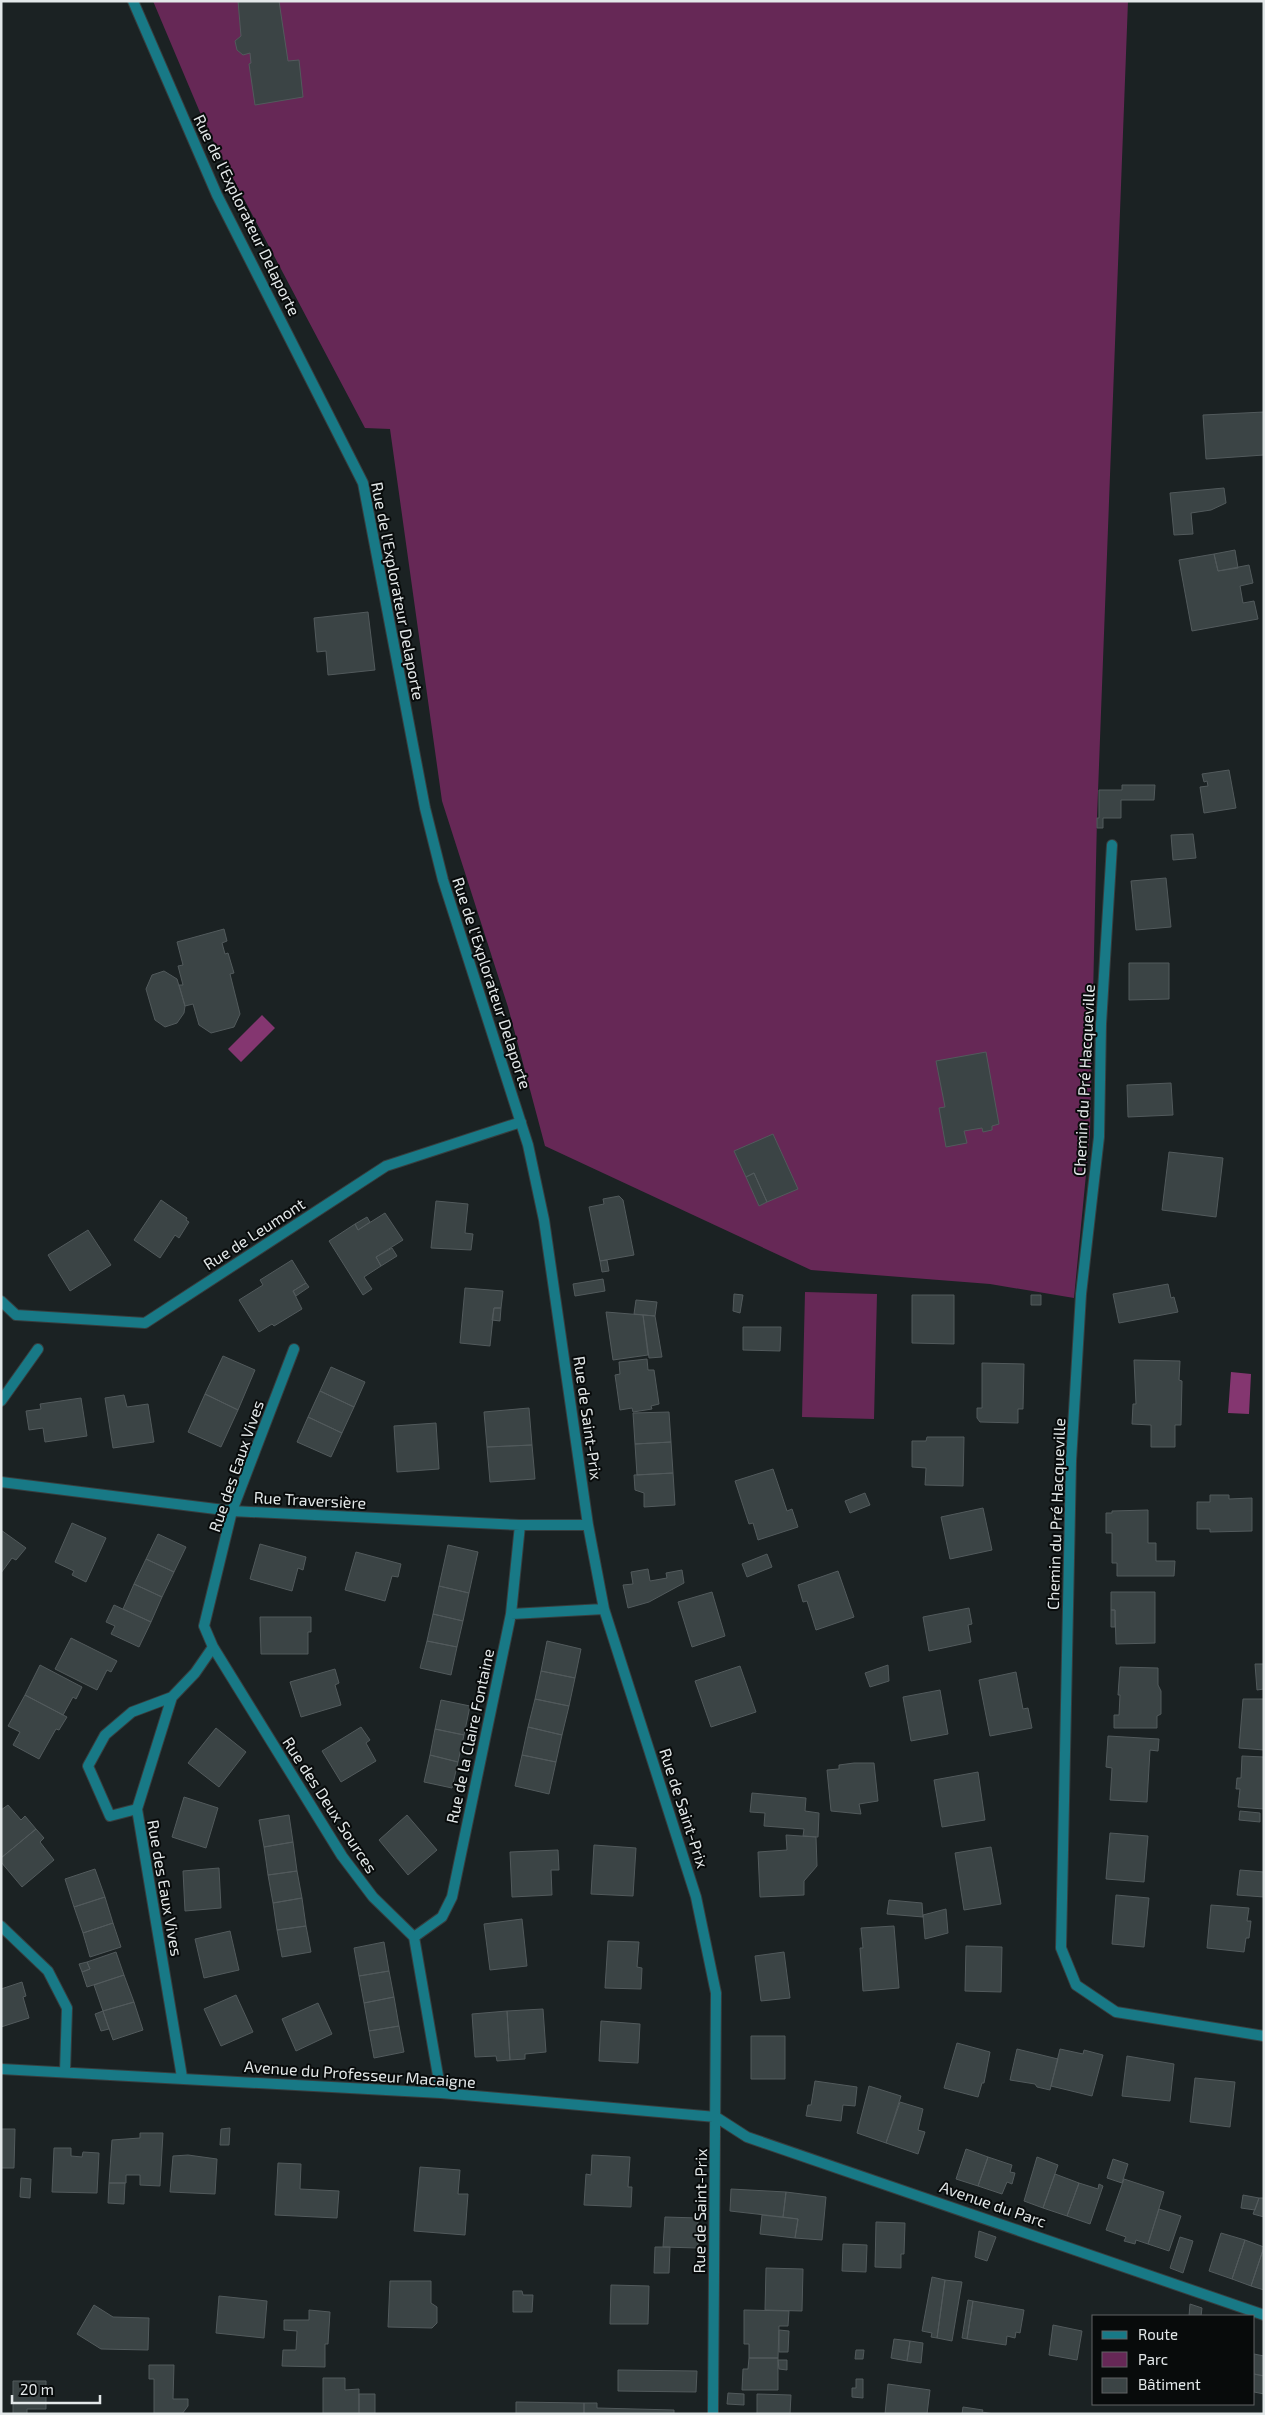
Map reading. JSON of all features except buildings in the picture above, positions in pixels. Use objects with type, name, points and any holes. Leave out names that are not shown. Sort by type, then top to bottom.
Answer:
[{"type":"street","name":"Rue de l'Explorateur Delaporte","points":[[133,1],[217,195],[363,483],[425,808],[443,880],[520,1122],[544,1220]]},
{"type":"street","name":"Chemin du Pré Hacqueville","points":[[1112,845],[1101,1024],[1100,1137],[1081,1294],[1071,1461],[1061,1948],[1076,1985],[1116,2012],[1264,2036]]},
{"type":"street","name":"Rue de Leumont","points":[[1,1301],[16,1315],[145,1323],[386,1166],[520,1122]]},
{"type":"street","name":"Rue de Saint-Prix","points":[[544,1220],[588,1525],[604,1609],[696,1897],[716,1993],[713,2414]]},
{"type":"street","points":[[1,1401],[38,1349]]},
{"type":"street","name":"Rue des Eaux Vives","points":[[182,2077],[137,1809],[172,1697],[195,1673],[213,1647],[204,1626],[232,1511],[294,1349]]},
{"type":"street","name":"Rue Traversière","points":[[1,1482],[232,1511],[520,1524],[588,1525]]},
{"type":"street","name":"Rue de la Claire Fontaine","points":[[414,1937],[442,1918],[452,1897],[511,1614],[520,1524]]},
{"type":"street","points":[[511,1614],[604,1609]]},
{"type":"street","name":"Rue des Deux Sources","points":[[213,1647],[342,1856],[372,1896],[414,1937]]},
{"type":"street","points":[[137,1809],[110,1816],[88,1766],[105,1735],[132,1712],[172,1697]]},
{"type":"street","points":[[1,1926],[48,1971],[67,2008],[65,2072]]},
{"type":"street","points":[[414,1937],[442,2093]]},
{"type":"street","name":"Avenue du Professeur Macaigne","points":[[1,2069],[182,2077],[442,2093],[716,2117]]},
{"type":"street","name":"Avenue du Parc","points":[[716,2117],[747,2138],[1264,2315]]},
{"type":"green space","points":[[153,1],[1128,1],[1097,818],[1090,1133],[1074,1298],[990,1284],[811,1270],[545,1146],[508,1007],[442,801],[390,429],[365,428],[207,129]]},
{"type":"green space","points":[[805,1292],[877,1294],[874,1419],[802,1417]]},
{"type":"shaded area","points":[[262,1015],[275,1028],[241,1062],[228,1049]]},
{"type":"shaded area","points":[[1231,1372],[1251,1374],[1249,1414],[1228,1413]]}]
